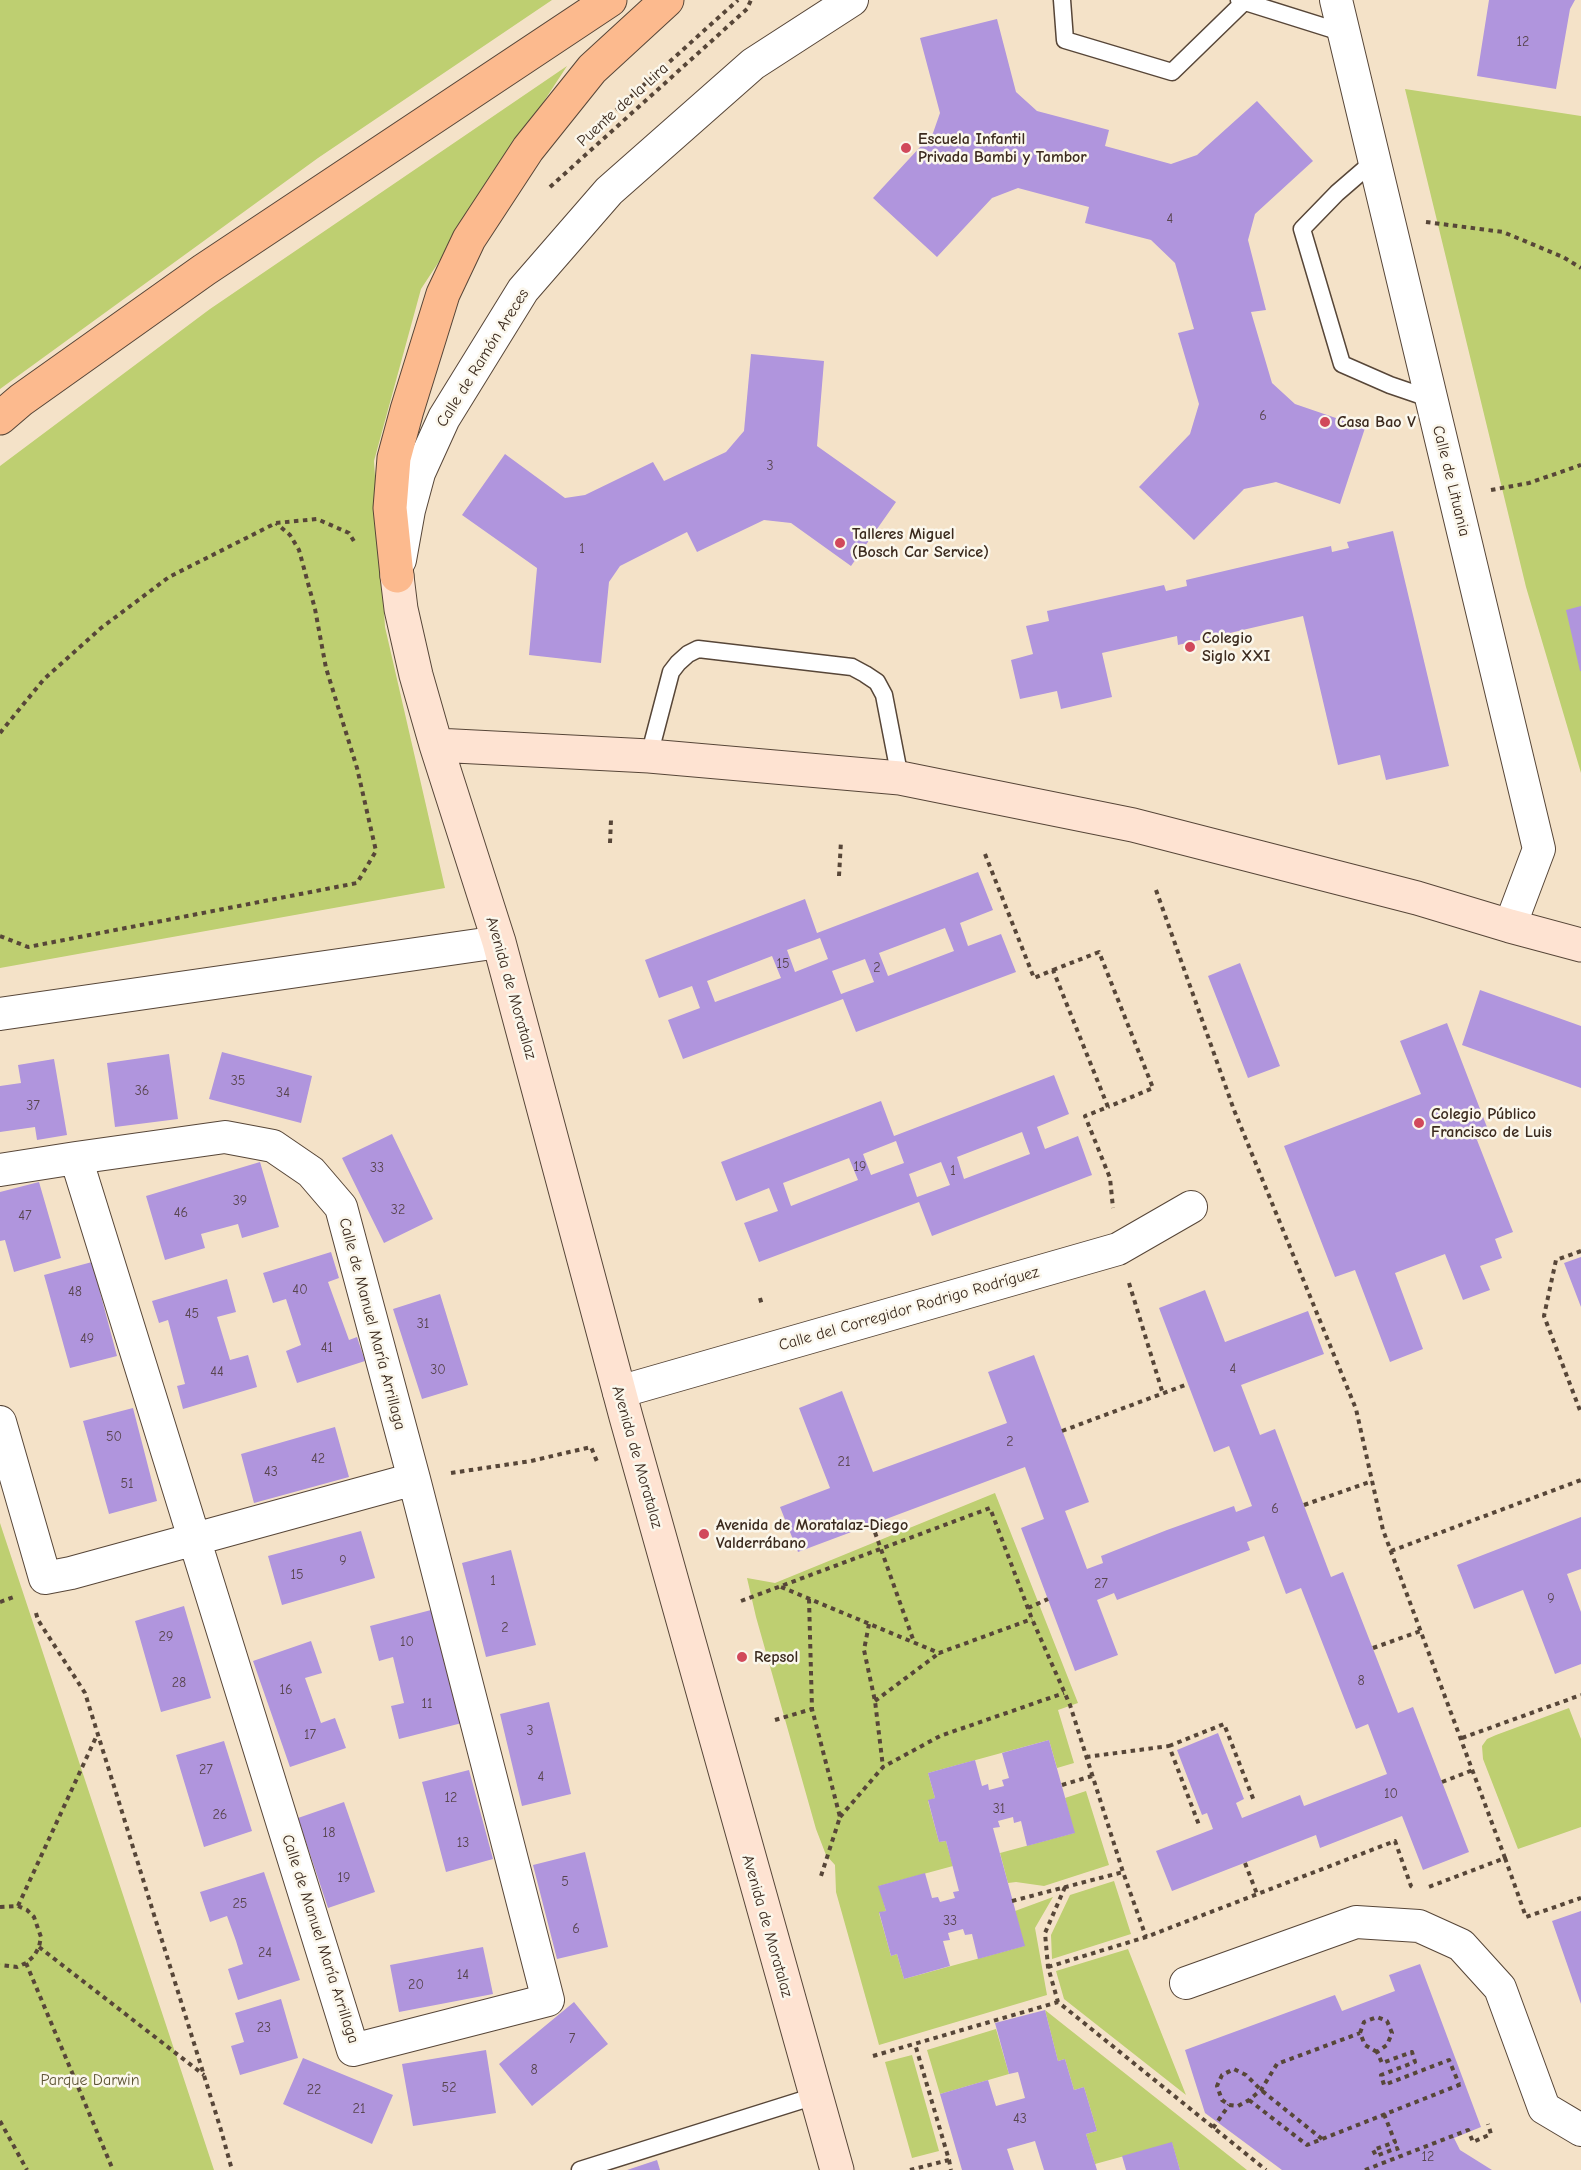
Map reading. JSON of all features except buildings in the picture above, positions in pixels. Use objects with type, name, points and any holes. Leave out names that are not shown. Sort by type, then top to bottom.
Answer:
[{"type":"highway","points":[[0,418],[21,400],[204,270],[610,0]]},
{"type":"highway","points":[[397,576],[390,508],[394,458],[443,294],[469,239],[528,149],[592,69],[667,0]]},
{"type":"street","name":"Calle de Ramón Areces","points":[[436,746],[401,609],[397,576],[409,510],[419,473],[444,418],[523,290],[609,191],[753,64],[852,0]]},
{"type":"street","name":"Calle de Lituania","points":[[1336,0],[1539,849],[1510,926]]},
{"type":"street","points":[[436,746],[649,756],[900,778],[1133,825],[1417,898],[1581,945]]},
{"type":"street","name":"Avenida de Moratalaz","points":[[436,746],[499,942],[619,1392],[837,2170]]},
{"type":"street","points":[[0,1014],[499,942]]},
{"type":"street","name":"Calle de Manuel María Arrillaga","points":[[0,1170],[76,1158],[225,1137],[273,1146],[311,1172],[341,1207],[414,1479],[548,2000],[353,2050],[76,1158]]},
{"type":"street","name":"Calle del Corregidor Rodrigo Rodríguez","points":[[619,1392],[1118,1249],[1191,1207]]},
{"type":"street","points":[[0,1422],[45,1578],[71,1573],[414,1479]]},
{"type":"street","points":[[1186,1983],[1356,1922],[1419,1926],[1461,1945],[1500,1988],[1544,2108],[1581,2130]]},
{"type":"lane","points":[[1062,0],[1065,40],[1172,72],[1242,1],[1344,33]]},
{"type":"lane","points":[[1374,161],[1337,193],[1302,229],[1342,364],[1390,385],[1431,399]]},
{"type":"lane","points":[[649,756],[671,672],[678,663],[698,649],[852,667],[866,674],[877,682],[884,695],[900,778]]},
{"type":"lane","points":[[580,2170],[815,2096]]},
{"type":"path","points":[[588,135],[738,0]]},
{"type":"path","name":"Puente de la Lira","points":[[545,193],[747,9],[751,0]]},
{"type":"path","points":[[1389,223],[1438,222],[1503,232],[1563,257],[1581,268]]},
{"type":"path","points":[[1455,498],[1529,483],[1581,465]]},
{"type":"path","points":[[0,733],[44,679],[101,628],[169,576],[276,523],[317,519],[349,533],[357,547]]},
{"type":"path","points":[[0,936],[28,947],[357,883],[376,851],[357,768],[326,668],[315,609],[299,550],[290,535],[276,523]]},
{"type":"path","points":[[610,843],[611,820]]},
{"type":"path","points":[[839,876],[842,841]]},
{"type":"path","points":[[985,854],[1034,978],[1099,952],[1153,1089],[1085,1116],[1110,1178]]},
{"type":"path","points":[[1156,890],[1234,1110],[1356,1409],[1383,1530],[1462,1737],[1526,1917],[1581,1898]]},
{"type":"path","points":[[1053,970],[1107,1107]]},
{"type":"path","points":[[1118,1249],[1163,1394]]},
{"type":"path","points":[[1581,1251],[1556,1260],[1544,1316],[1581,1413]]},
{"type":"path","points":[[760,1298],[762,1305]]},
{"type":"path","points":[[1062,1431],[1188,1384]]},
{"type":"path","points":[[414,1479],[531,1461],[591,1448],[604,1482],[643,1476]]},
{"type":"path","points":[[1391,1551],[1581,1480]]},
{"type":"path","points":[[1304,1505],[1372,1481]]},
{"type":"path","points":[[741,1601],[990,1508],[1032,1618],[1065,1693],[1146,1937]]},
{"type":"path","points":[[873,1524],[915,1643]]},
{"type":"path","points":[[780,1586],[939,1653]]},
{"type":"path","points":[[809,1599],[812,1709],[840,1817]]},
{"type":"path","points":[[1028,1608],[1048,1599]]},
{"type":"path","points":[[35,1611],[38,1620],[85,1693],[232,2170]]},
{"type":"path","points":[[875,1701],[939,1653],[1032,1618]]},
{"type":"path","points":[[869,1624],[864,1650],[875,1701],[883,1767]]},
{"type":"path","points":[[1373,1648],[1421,1631]]},
{"type":"path","points":[[821,1876],[840,1817],[883,1767],[940,1736],[1065,1693]]},
{"type":"path","points":[[1462,1737],[1581,1695]]},
{"type":"path","points":[[775,1720],[812,1709]]},
{"type":"path","points":[[1086,1757],[1169,1746],[1224,1724],[1254,1801]]},
{"type":"path","points":[[18,1906],[97,1734]]},
{"type":"path","points":[[1169,1746],[1199,1825]]},
{"type":"path","points":[[1442,1782],[1473,1770]]},
{"type":"path","points":[[1062,1785],[1092,1776]]},
{"type":"path","points":[[1048,1967],[1146,1937],[1395,1840],[1411,1886],[1419,1891],[1505,1858]]},
{"type":"path","points":[[1245,1863],[1257,1894]]},
{"type":"path","points":[[1012,1901],[1123,1872]]},
{"type":"path","points":[[1065,1887],[1045,1933],[1048,1967],[1058,2002],[1266,2170]]},
{"type":"path","points":[[0,1907],[18,1906],[27,1910],[34,1917],[41,1936],[39,1947],[26,1963],[17,1966],[0,1965]]},
{"type":"path","points":[[39,1947],[204,2076]]},
{"type":"path","points":[[26,1963],[113,2170]]},
{"type":"path","points":[[873,2056],[1058,2002]]},
{"type":"path","points":[[1249,2100],[1307,2145],[1462,2084],[1449,2060],[1384,2085],[1381,2075],[1415,2062],[1412,2052],[1382,2063],[1377,2052],[1365,2045],[1360,2033],[1364,2022],[1377,2017],[1387,2021],[1392,2033],[1387,2045],[1377,2052]]},
{"type":"path","points":[[1322,2139],[1261,2090],[1246,2075],[1234,2069],[1222,2075],[1217,2086],[1222,2100],[1229,2105],[1238,2106],[1261,2090],[1277,2064],[1360,2033]]},
{"type":"path","points":[[915,2044],[951,2170]]},
{"type":"path","points":[[1213,2128],[1229,2105]]},
{"type":"path","points":[[1384,2114],[1395,2142],[1373,2150],[1376,2156],[1397,2148],[1400,2156]]},
{"type":"path","points":[[0,2121],[27,2170]]},
{"type":"path","points":[[1365,2170],[1468,2130],[1473,2142],[1491,2134],[1488,2124]]},
{"type":"path","points":[[909,2170],[949,2160]]},
{"type":"green space","points":[[0,0],[552,0],[318,158],[0,389]]},
{"type":"green space","points":[[567,66],[421,289],[374,461],[385,627],[445,888],[0,968],[0,466],[210,309]]},
{"type":"green space","points":[[1405,89],[1581,116],[1581,773],[1526,587]]},
{"type":"green space","points":[[995,1493],[1078,1703],[1058,1710],[1074,1763],[1057,1768],[1049,1740],[928,1773],[935,1798],[928,1801],[939,1842],[946,1841],[953,1866],[879,1886],[886,1911],[879,1913],[891,1956],[897,1954],[904,1979],[1024,1946],[1015,1911],[1053,1897],[1035,1928],[1047,1995],[879,2045],[836,1892],[835,1865],[826,1855],[816,1829],[747,1578],[775,1583]]},
{"type":"green space","name":"Parque Darwin","points":[[0,1523],[214,2170],[0,2170]]},
{"type":"green space","points":[[1569,1708],[1581,1739],[1581,1827],[1518,1849],[1483,1759],[1482,1746],[1487,1739],[1496,1735]]},
{"type":"green space","points":[[1086,1791],[1109,1865],[1044,1886],[1008,1883],[1000,1853],[1074,1833],[1065,1798]]},
{"type":"green space","points":[[1114,1881],[1131,1934],[1052,1959],[1051,1935],[1070,1895]]},
{"type":"green space","points":[[1128,1949],[1186,2095],[1064,1999],[1056,1971]]},
{"type":"green space","points":[[1045,2010],[1247,2170],[1180,2170],[1172,2143],[1095,2164],[1086,2134],[1097,2131],[1084,2087],[1074,2090],[1065,2059],[1058,2061]]},
{"type":"green space","points":[[996,2029],[1009,2074],[940,2094],[927,2050]]},
{"type":"green space","points":[[912,2055],[939,2151],[912,2158],[885,2062]]},
{"type":"place","name":"Escuela Infantil Privada Bambi y Tambor","points":[[906,148]]},
{"type":"place","name":"Casa Bao V","points":[[1325,422]]},
{"type":"place","name":"Talleres Miguel (Bosch Car Service)","points":[[840,543]]},
{"type":"place","name":"Colegio Siglo XXI","points":[[1190,647]]},
{"type":"place","name":"Colegio Público Francisco de Luis","points":[[1419,1123]]},
{"type":"place","name":"Avenida de Moratalaz-Diego Valderrábano","points":[[704,1534]]},
{"type":"place","name":"Repsol","points":[[742,1657]]}]
